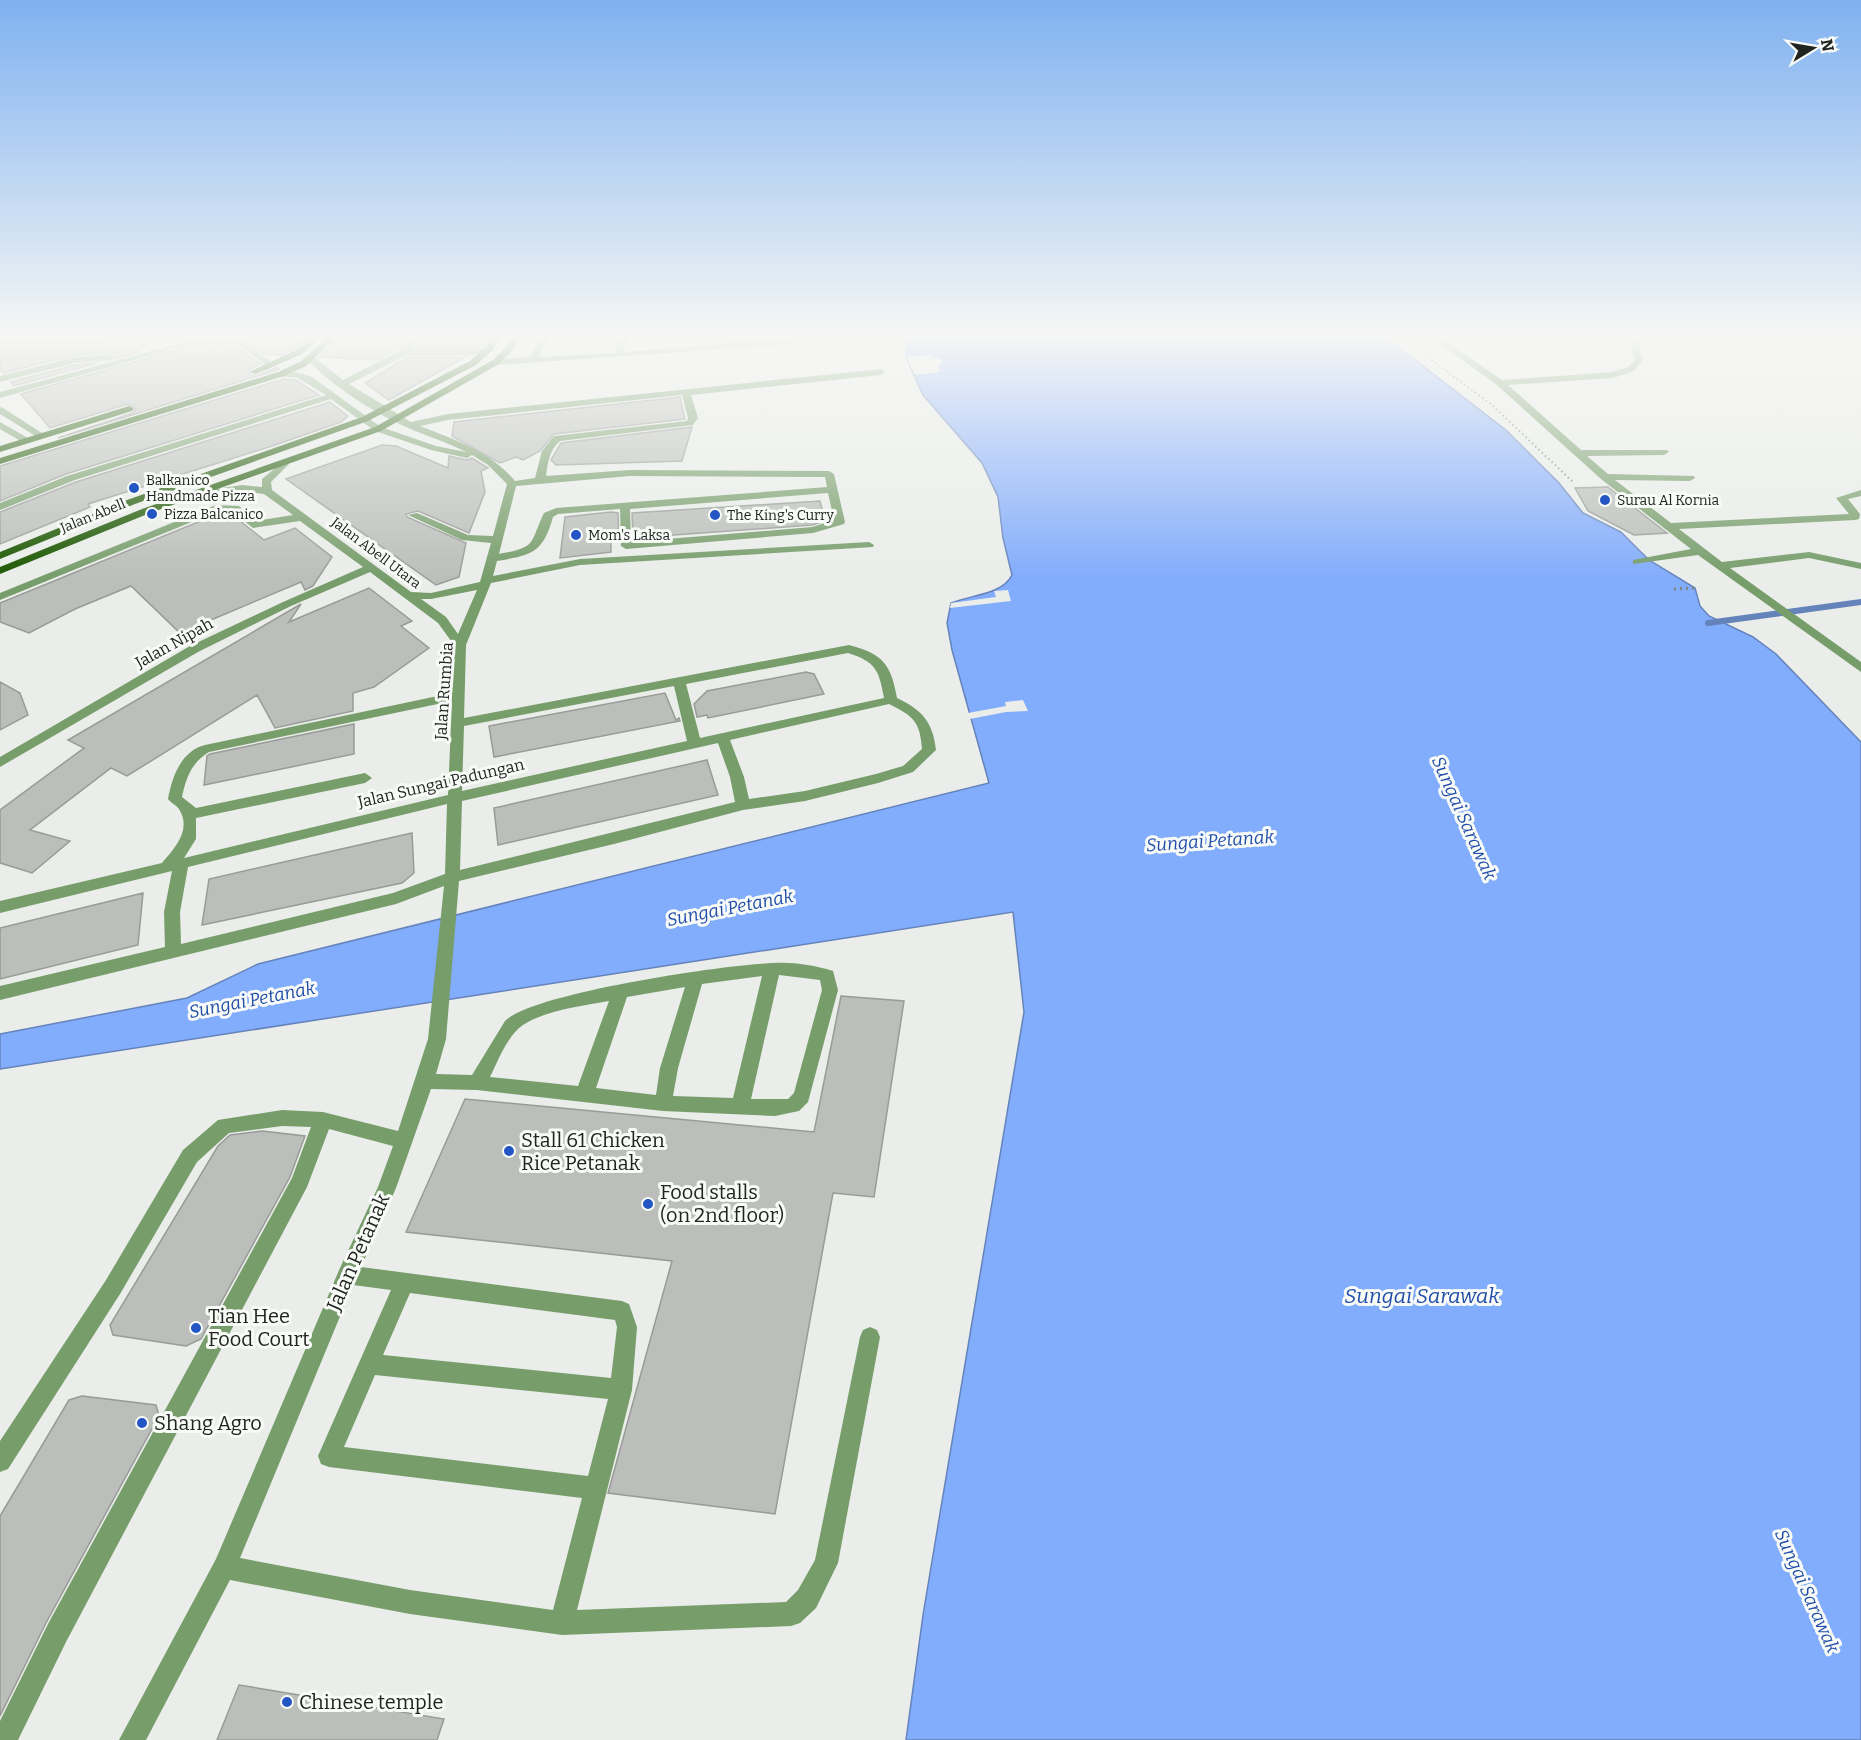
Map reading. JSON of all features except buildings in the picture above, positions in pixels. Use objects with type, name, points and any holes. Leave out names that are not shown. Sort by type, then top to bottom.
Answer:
[{"type":"main road","points":[[0,448],[101,417]]},
{"type":"main road","points":[[0,461],[141,417]]},
{"type":"main road","name":"Jalan Abell","points":[[0,556],[132,502],[369,417]]},
{"type":"main road","name":"Jalan Abell","points":[[0,571],[190,496],[378,429],[402,417]]},
{"type":"street","points":[[12,417],[40,435]]},
{"type":"street","points":[[0,507],[71,478],[265,417]]},
{"type":"street","points":[[362,417],[378,429],[434,448],[482,458]]},
{"type":"street","points":[[396,417],[409,425],[445,438],[482,458],[503,471],[512,484],[540,480],[683,474],[830,474],[840,522],[813,530],[646,547],[626,546],[625,505]]},
{"type":"street","points":[[409,425],[447,417]]},
{"type":"street","points":[[445,438],[448,417]]},
{"type":"street","points":[[540,480],[544,458],[552,441],[557,438],[690,423],[693,417]]},
{"type":"street","points":[[1538,417],[1605,477],[1720,566],[1861,668]]},
{"type":"street","points":[[0,425],[25,440]]},
{"type":"street","points":[[1578,453],[1664,452]]},
{"type":"street","points":[[190,496],[242,488],[267,491],[266,481],[284,464]]},
{"type":"street","points":[[1605,477],[1690,478]]},
{"type":"street","name":"Jalan Rumbia","points":[[451,908],[460,645],[485,583],[512,484]]},
{"type":"street","points":[[492,559],[534,549],[542,539],[548,515],[556,511],[833,490]]},
{"type":"street","name":"Jalan Abell Utara","points":[[267,491],[373,567],[405,595],[442,621],[460,645]]},
{"type":"street","points":[[1670,526],[1855,517],[1841,498],[1861,493]]},
{"type":"street","points":[[0,597],[219,507],[235,508],[253,525],[303,517]]},
{"type":"street","points":[[413,515],[466,538],[498,540]]},
{"type":"street","points":[[1848,518],[1861,523]]},
{"type":"street","points":[[405,595],[431,596],[580,562],[869,545]]},
{"type":"street","points":[[1637,562],[1701,551]]},
{"type":"street","points":[[1720,566],[1809,555],[1861,566]]},
{"type":"street","name":"Jalan Nipah","points":[[0,764],[194,649],[286,604],[373,567]]},
{"type":"street","points":[[0,993],[396,897],[453,877],[614,839],[743,805],[805,796],[908,769],[929,750],[929,732],[922,717],[891,700],[887,672],[873,656],[849,650],[457,723]]},
{"type":"street","points":[[680,683],[695,745]]},
{"type":"street","points":[[365,778],[194,813],[175,799],[180,776],[191,756],[205,749],[459,695]]},
{"type":"street","name":"Jalan Sungai Padungan","points":[[0,907],[454,798],[891,700]]},
{"type":"street","points":[[723,739],[737,777],[743,805]]},
{"type":"street","points":[[173,952],[174,864],[188,843],[192,828],[185,806]]},
{"type":"street","name":"Jalan Petanak","points":[[132,1740],[224,1567],[405,1141],[437,1039],[451,908]]},
{"type":"street","points":[[425,1081],[477,1083],[663,1103],[793,1106],[802,1097],[830,990],[827,976],[808,969],[772,970],[695,979],[540,1009],[515,1021],[477,1083]]},
{"type":"street","points":[[740,1106],[772,970]]},
{"type":"street","points":[[663,1103],[669,1068],[695,979]]},
{"type":"street","points":[[585,1093],[620,993]]},
{"type":"street","points":[[0,1461],[113,1287],[190,1156],[224,1126],[282,1118],[323,1120],[405,1141]]},
{"type":"street","points":[[4,1740],[62,1622],[300,1181],[323,1120]]},
{"type":"street","points":[[347,1275],[622,1311],[627,1327],[621,1390],[562,1623]]},
{"type":"street","points":[[405,1281],[329,1456],[597,1488]]},
{"type":"street","points":[[224,1567],[410,1602],[562,1623],[791,1614],[807,1599],[826,1563],[870,1336]]},
{"type":"street","points":[[368,1364],[621,1390]]},
{"type":"path","points":[[1505,417],[1574,483]]},
{"type":"path","points":[[1674,589],[1695,588]]},
{"type":"water","name":"Sungai Sarawak","points":[[942,417],[1489,417],[1506,430],[1559,483],[1583,513],[1621,532],[1649,560],[1695,588],[1700,606],[1709,616],[1753,637],[1776,654],[1861,742],[1861,1740],[906,1740],[923,1615],[1024,1012],[1013,912],[0,1069],[0,1034],[187,998],[258,964],[989,783],[952,650],[947,623],[951,603],[993,591],[1007,582],[1012,575],[1003,538],[998,497],[982,463]]},
{"type":"pier","points":[[1008,590],[1011,601],[950,608],[951,603],[996,597],[994,591]]},
{"type":"pier","points":[[1023,700],[1028,711],[1006,712],[970,719],[968,713],[1006,706],[1005,702]]},
{"type":"waterway","points":[[1708,623],[1861,602]]},
{"type":"place","name":"Balkanico Handmade Pizza","points":[[134,488]]},
{"type":"place","name":"Surau Al Kornia","points":[[1605,500]]},
{"type":"place","name":"Pizza Balcanico","points":[[152,514]]},
{"type":"place","name":"The King's Curry","points":[[715,515]]},
{"type":"place","name":"Mom's Laksa","points":[[576,535]]},
{"type":"place","name":"Stall 61 Chicken Rice Petanak","points":[[509,1151]]},
{"type":"place","name":"Food stalls (on 2nd floor)","points":[[648,1204]]},
{"type":"place","name":"Tian Hee Food Court","points":[[196,1328]]},
{"type":"place","name":"Shang Agro","points":[[142,1423]]},
{"type":"place","name":"Chinese temple","points":[[287,1702]]},
{"type":"water label","name":"Sungai Petanak","points":[[1210,841]]},
{"type":"water label","name":"Sungai Petanak","points":[[730,908]]},
{"type":"water label","name":"Sungai Petanak","points":[[252,1000]]}]
